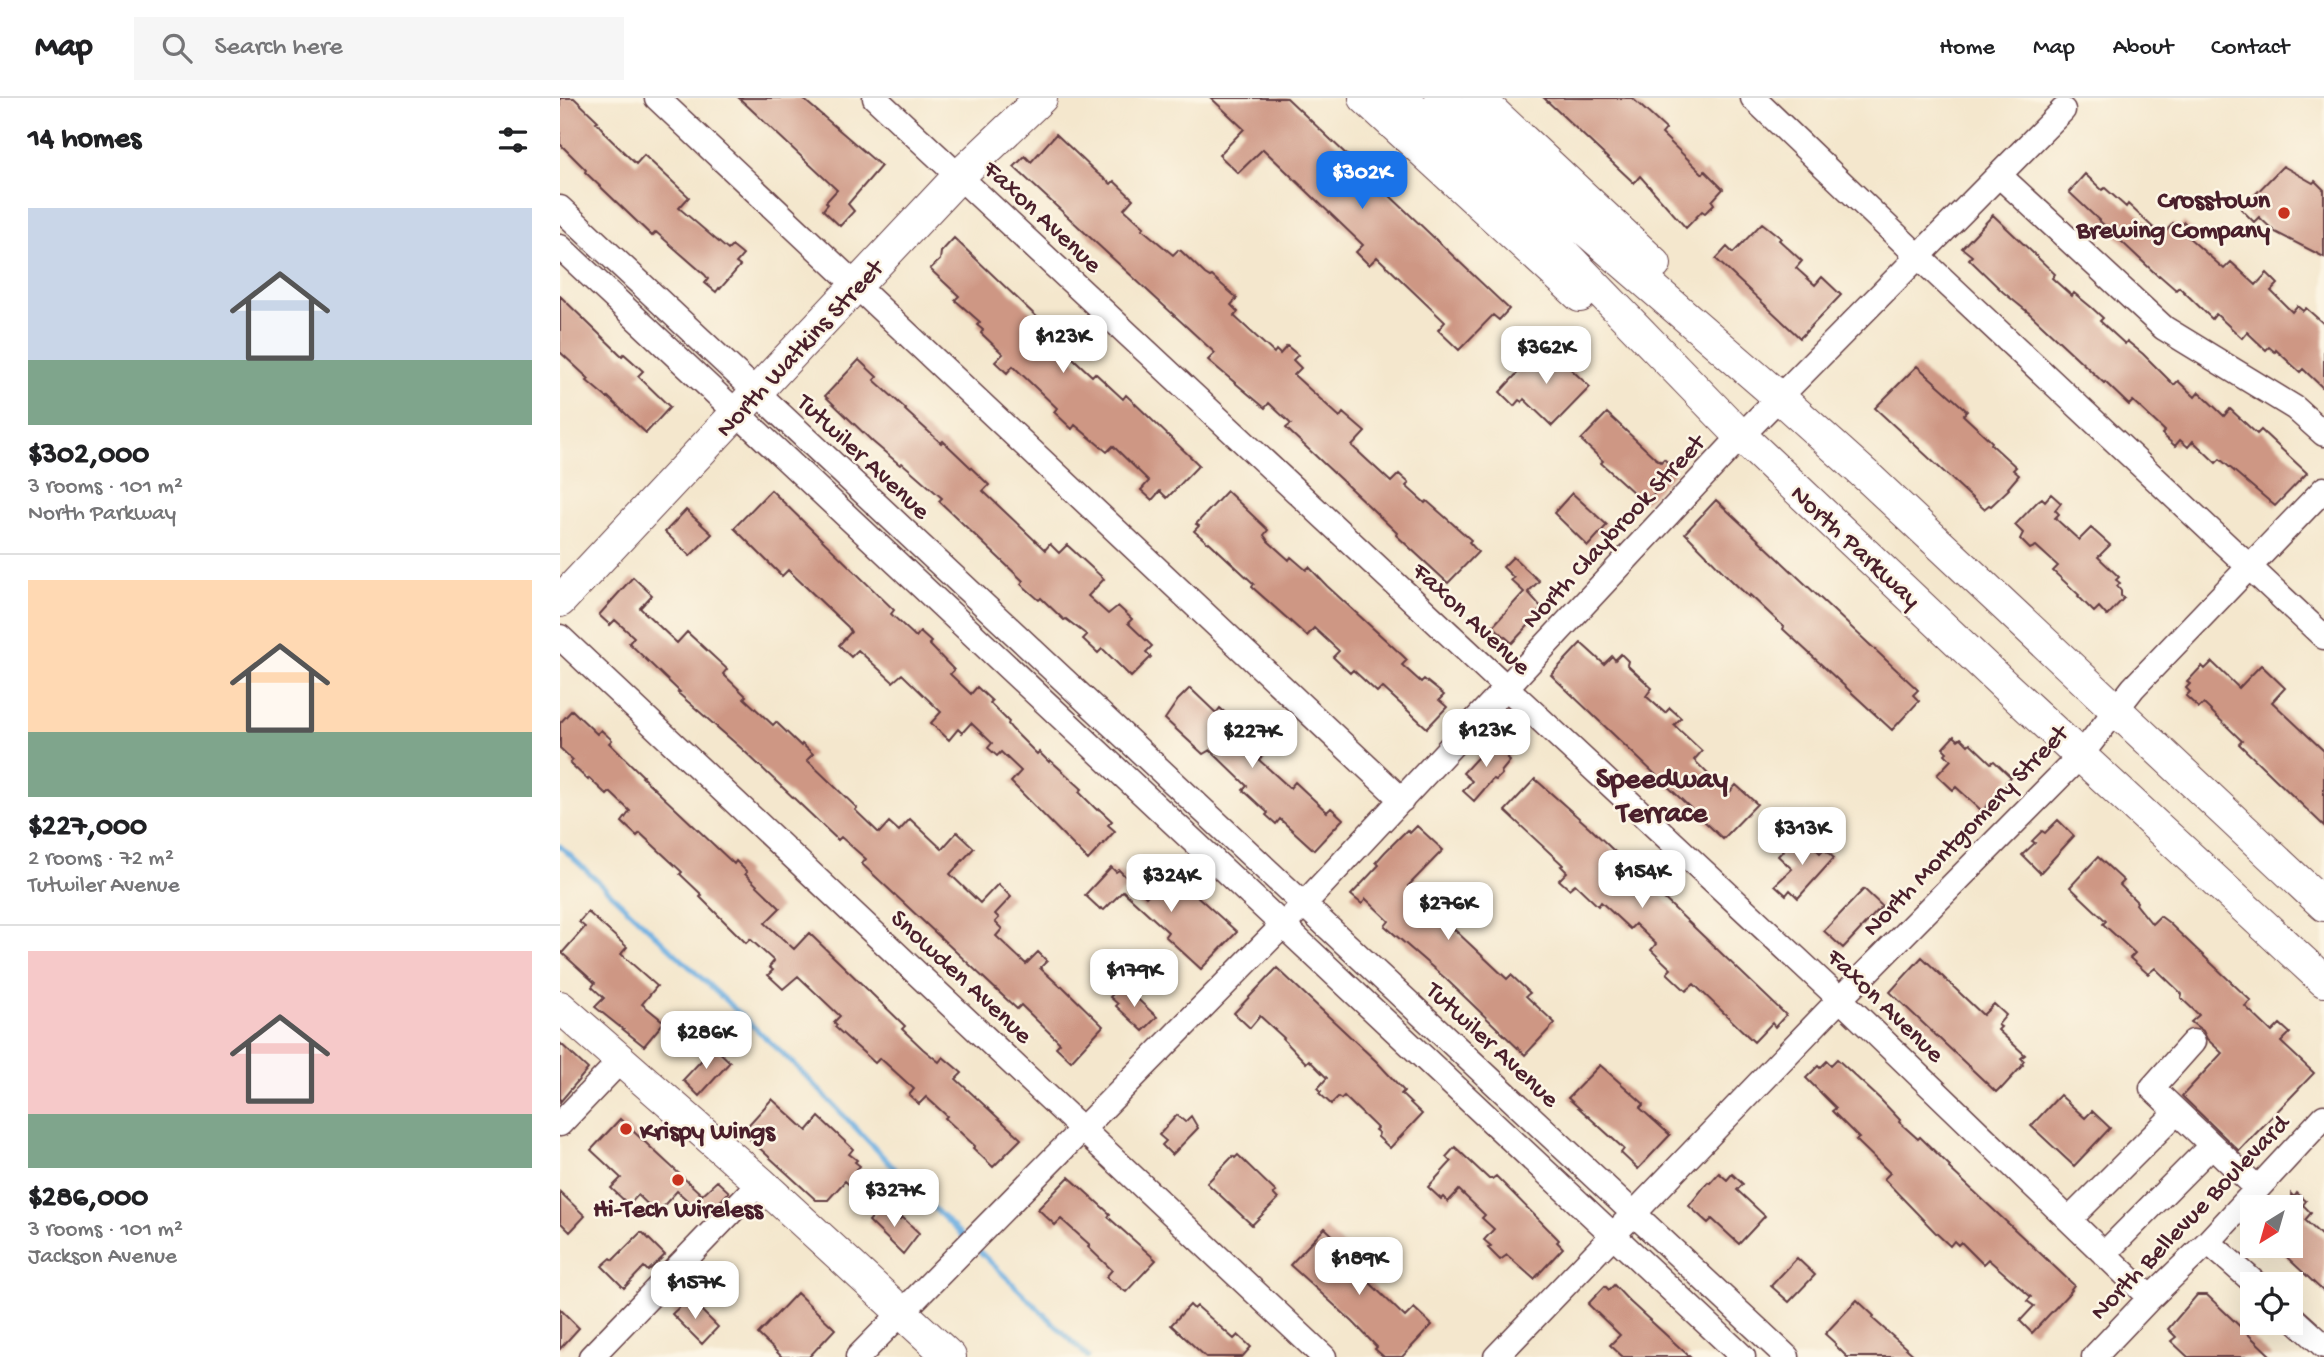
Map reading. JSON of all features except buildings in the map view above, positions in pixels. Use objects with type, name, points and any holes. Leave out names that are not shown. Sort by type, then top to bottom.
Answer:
[{"type":"main road","name":"North Watkins Street","points":[[560,601],[959,176],[1041,98]]},
{"type":"main road","points":[[1365,98],[1553,273],[1741,436]]},
{"type":"main road","name":"North Parkway","points":[[1402,98],[1544,233],[1741,436],[2004,685],[2324,981]]},
{"type":"main road","points":[[1440,98],[1554,203],[1870,479],[2324,905]]},
{"type":"main road","points":[[1478,98],[1681,290],[1780,398]]},
{"type":"main road","points":[[560,1007],[760,1182],[950,1357]]},
{"type":"street","points":[[657,98],[1402,800]]},
{"type":"street","name":"Faxon Avenue","points":[[875,98],[1840,999],[2150,1298]]},
{"type":"street","points":[[1754,98],[2324,638]]},
{"type":"street","name":"North Claybrook Street","points":[[858,1357],[1303,906],[1741,436],[2063,110]]},
{"type":"street","points":[[2000,176],[2164,328],[2295,408],[2324,434]]},
{"type":"street","name":"Tutwiler Avenue","points":[[560,208],[746,403],[1020,679],[1743,1357]]},
{"type":"street","name":"Tutwiler Avenue","points":[[560,247],[746,403],[1039,658],[1787,1357]]},
{"type":"street","name":"North Montgomery Street","points":[[1496,1357],[1840,999],[2081,755],[2133,688],[2324,489]]},
{"type":"street","name":"Snowden Avenue","points":[[560,637],[1324,1357]]},
{"type":"street","points":[[1020,679],[1039,658]]},
{"type":"street","points":[[2193,1042],[2152,1088],[2257,1188]]},
{"type":"street","points":[[560,1124],[621,1060]]},
{"type":"street","points":[[2069,1220],[2177,1112]]},
{"type":"street","name":"North Bellevue Boulevard","points":[[2094,1357],[2208,1242],[2324,1117]]},
{"type":"street","points":[[2104,1254],[2212,1145]]},
{"type":"street","points":[[591,1357],[760,1182]]},
{"type":"street","points":[[2208,1242],[2242,1272]]},
{"type":"street","points":[[2303,1327],[2324,1346]]},
{"type":"waterway","points":[[560,846],[799,1069],[965,1238]]},
{"type":"waterway","points":[[975,1247],[1088,1357]]},
{"type":"place","name":"Crosstown Brewing Company","points":[[2284,213]]},
{"type":"place","name":"Krispy Wings","points":[[626,1129]]},
{"type":"place","name":"Hi-Tech Wireless","points":[[678,1180]]},
{"type":"district","name":"Speedway Terrace","points":[[1662,794]]}]
